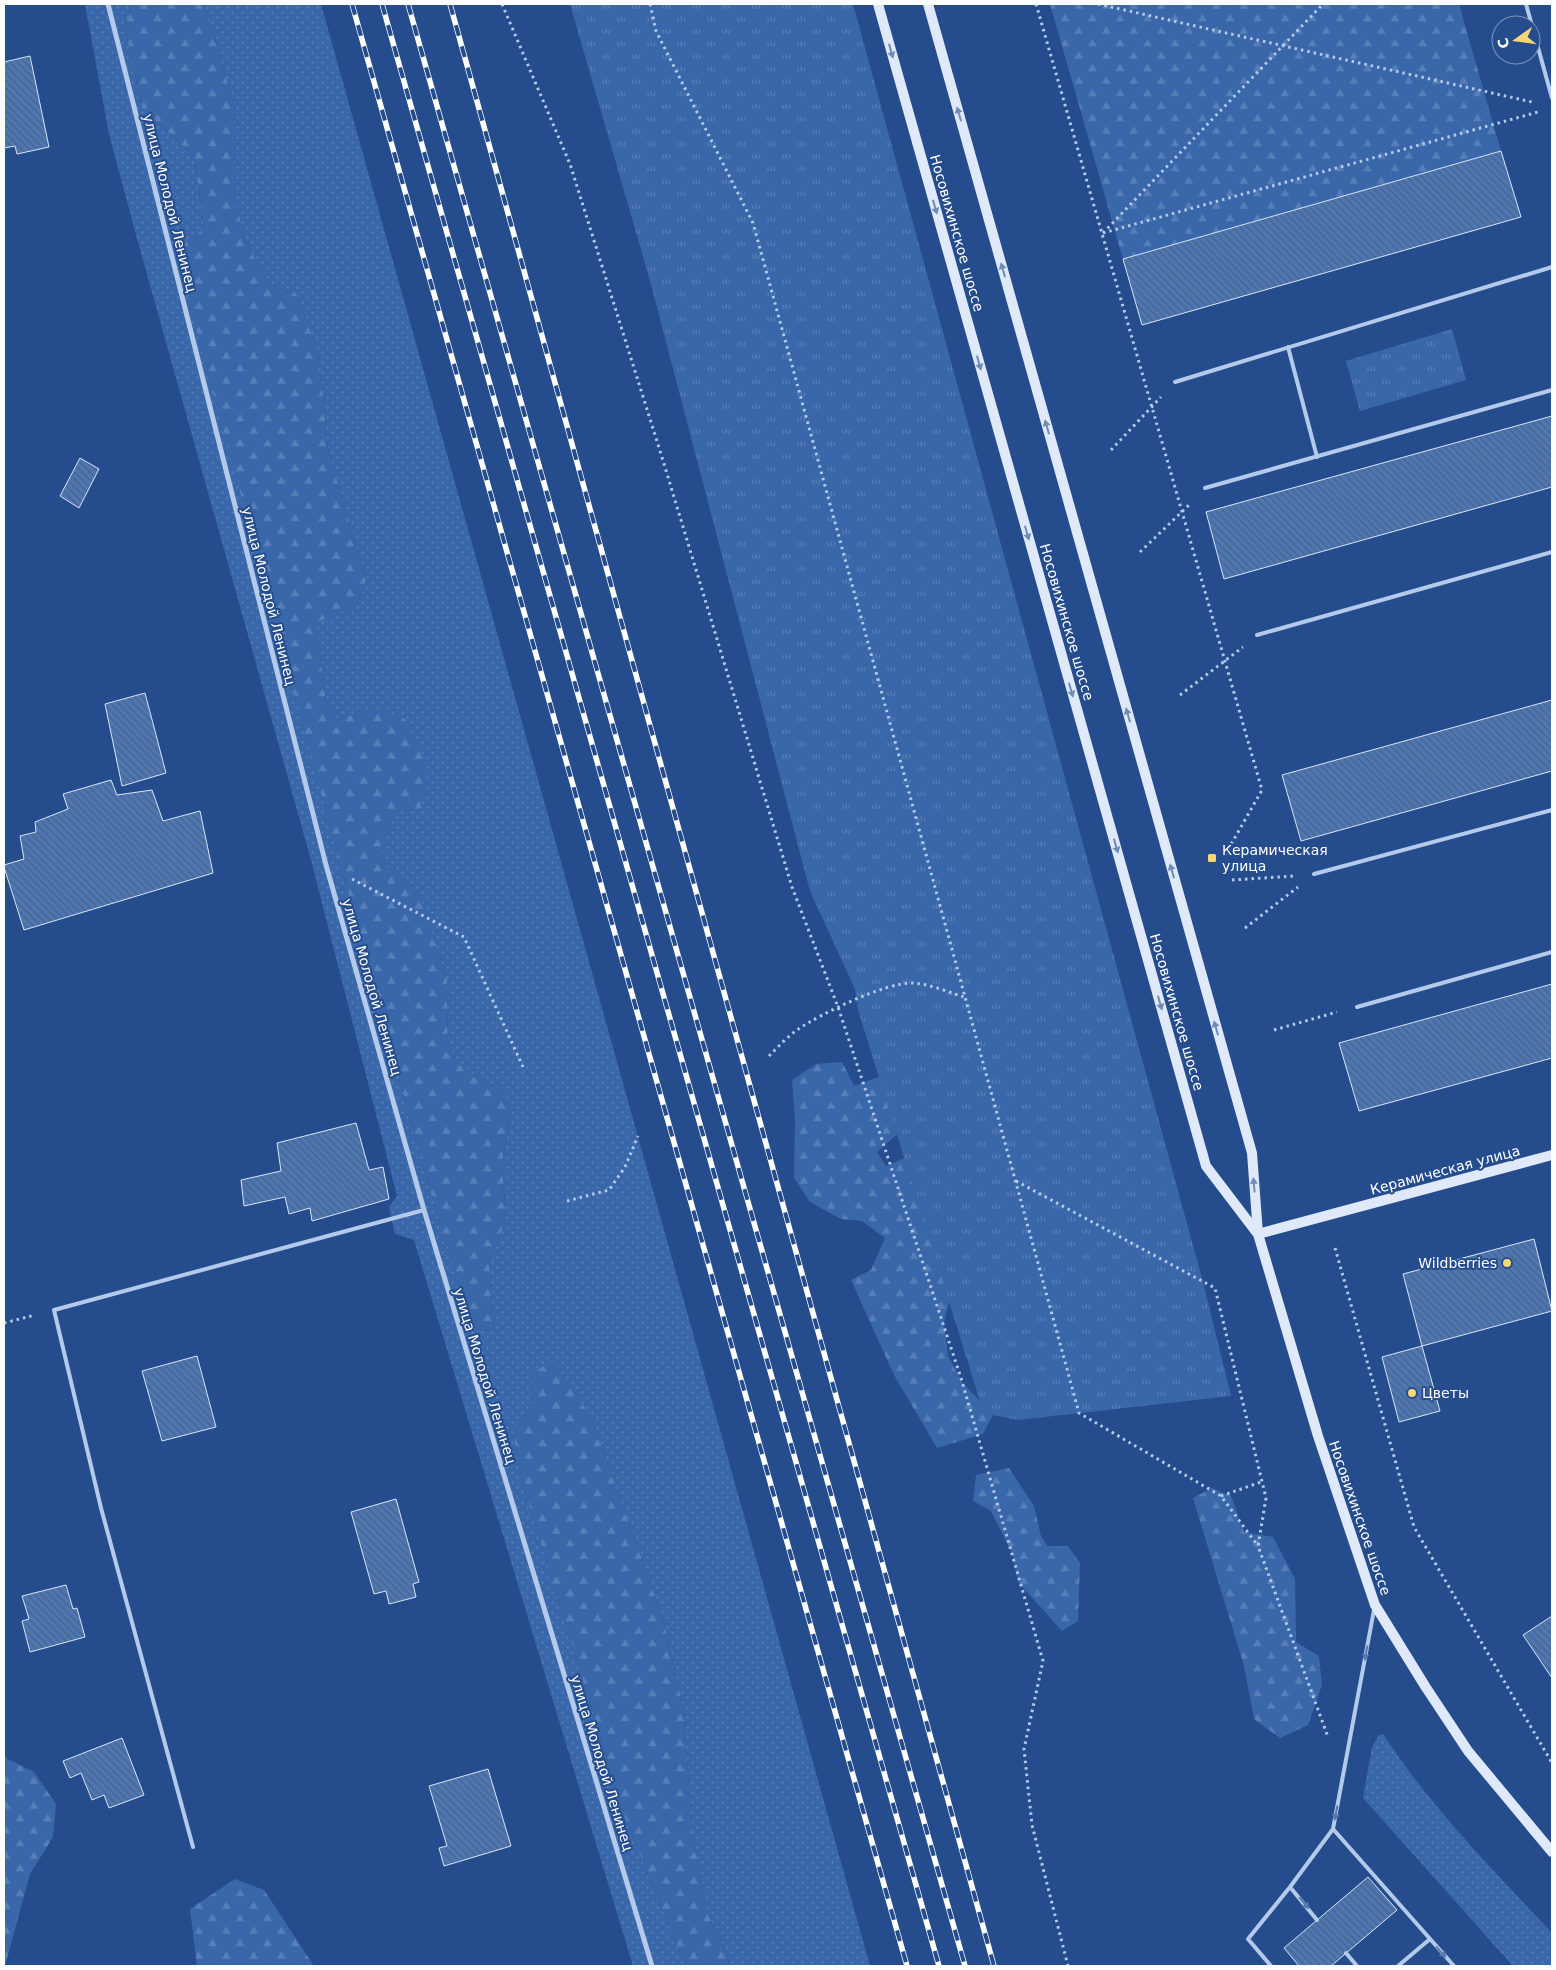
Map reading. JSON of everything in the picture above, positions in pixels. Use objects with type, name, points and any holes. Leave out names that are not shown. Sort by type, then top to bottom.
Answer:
[{"type":"main road","name":"Носовихинское шоссе","points":[[878,4],[1206,1166],[1258,1234]]},
{"type":"main road","name":"Носовихинское шоссе","points":[[928,4],[1252,1153],[1258,1234],[1318,1436],[1375,1605],[1424,1686],[1468,1751],[1552,1852]]},
{"type":"main road","name":"Керамическая улица","points":[[1258,1234],[1552,1155]]},
{"type":"street","name":"улица Молодой Ленинец","points":[[108,4],[326,865],[424,1210],[652,1966]]},
{"type":"lane","points":[[1526,4],[1552,98]]},
{"type":"lane","points":[[1175,382],[1552,267]]},
{"type":"lane","points":[[1288,347],[1318,457]]},
{"type":"lane","points":[[1205,488],[1552,390]]},
{"type":"lane","points":[[1257,636],[1552,552]]},
{"type":"lane","points":[[1314,874],[1552,810]]},
{"type":"lane","points":[[1357,1007],[1552,952]]},
{"type":"lane","points":[[193,1847],[101,1508],[54,1310],[424,1210]]},
{"type":"lane","points":[[1270,1966],[1248,1939],[1333,1829],[1375,1605]]},
{"type":"lane","points":[[1333,1829],[1454,1966]]},
{"type":"lane","points":[[1290,1887],[1318,1920]]},
{"type":"lane","points":[[1398,1966],[1430,1939]]},
{"type":"lane","points":[[1346,1954],[1357,1966]]},
{"type":"path","points":[[502,4],[570,164],[658,445],[792,887],[838,1007],[961,1378],[1043,1661],[1024,1750],[1032,1825],[1068,1966]]},
{"type":"path","points":[[650,4],[656,31],[753,223],[1079,1413],[1221,1496],[1258,1546],[1343,1775]]},
{"type":"path","points":[[1036,4],[1262,790],[1225,855]]},
{"type":"path","points":[[1098,4],[1533,102]]},
{"type":"path","points":[[1103,233],[1323,4]]},
{"type":"path","points":[[1103,233],[1543,110]]},
{"type":"path","points":[[1112,450],[1175,382]]},
{"type":"path","points":[[1140,552],[1183,512],[1205,488]]},
{"type":"path","points":[[1180,695],[1257,636]]},
{"type":"path","points":[[326,865],[464,938],[523,1068]]},
{"type":"path","points":[[1232,880],[1314,874]]},
{"type":"path","points":[[1245,928],[1314,874]]},
{"type":"path","points":[[769,1056],[796,1030],[838,1007],[893,986],[912,983],[933,987],[965,998]]},
{"type":"path","points":[[1274,1030],[1357,1007]]},
{"type":"path","points":[[567,1201],[609,1190],[625,1167],[638,1136]]},
{"type":"path","points":[[1015,1181],[1215,1288],[1266,1498],[1258,1546]]},
{"type":"path","points":[[1335,1248],[1414,1527],[1552,1762]]},
{"type":"path","points":[[4,1323],[54,1310]]},
{"type":"path","points":[[1221,1496],[1261,1482]]},
{"type":"green space","points":[[85,4],[132,4],[125,27],[142,108],[194,156],[204,229],[328,820],[429,1187],[474,1329],[494,1330],[489,1260],[506,1220],[502,1164],[511,1114],[502,1090],[462,1068],[448,1046],[447,979],[418,890],[386,867],[381,847],[395,813],[369,707],[338,720],[326,701],[316,623],[356,606],[366,580],[328,449],[319,354],[296,293],[269,285],[245,239],[233,190],[233,102],[209,16],[200,4],[321,4],[870,1966],[729,1966],[728,1957],[708,1914],[693,1839],[683,1707],[663,1619],[592,1418],[531,1372],[533,1409],[513,1433],[522,1481],[627,1824],[686,1966],[633,1966],[414,1240],[395,1234],[389,1207],[397,1196],[311,860],[109,134]]},
{"type":"green space","points":[[132,4],[200,4],[209,16],[233,102],[233,190],[245,239],[269,285],[296,293],[319,354],[328,449],[366,580],[356,606],[316,623],[326,701],[338,720],[369,707],[405,719],[427,764],[421,808],[395,813],[381,847],[386,867],[418,889],[447,979],[448,1046],[462,1068],[503,1090],[511,1114],[502,1164],[506,1220],[489,1260],[494,1330],[474,1329],[429,1187],[328,820],[175,250],[204,229],[194,156],[142,108],[125,27]]},
{"type":"green space","points":[[570,4],[853,4],[1203,1282],[1231,1396],[1018,1420],[993,1415],[980,1401],[858,1010],[855,989],[810,891],[649,277]]},
{"type":"green space","points":[[1050,4],[1459,4],[1501,151],[1123,259]]},
{"type":"green space","points":[[1452,329],[1466,380],[1360,411],[1346,361]]},
{"type":"green space","points":[[842,1062],[854,1086],[887,1074],[920,1114],[877,1152],[886,1166],[914,1154],[956,1275],[944,1322],[948,1356],[962,1382],[993,1415],[983,1434],[937,1448],[894,1375],[851,1280],[871,1270],[885,1238],[862,1221],[841,1219],[810,1202],[794,1178],[795,1119],[792,1080],[816,1064]]},
{"type":"green space","points":[[554,1362],[592,1418],[663,1619],[683,1707],[693,1839],[708,1914],[728,1957],[729,1966],[686,1966],[627,1824],[522,1481],[513,1433],[533,1409],[531,1372]]},
{"type":"green space","points":[[1009,1468],[1034,1506],[1041,1536],[1047,1546],[1068,1546],[1080,1563],[1078,1621],[1062,1631],[1018,1582],[1012,1553],[991,1511],[973,1501],[976,1475]]},
{"type":"green space","points":[[1212,1488],[1231,1496],[1244,1532],[1273,1537],[1295,1579],[1296,1642],[1319,1656],[1322,1685],[1308,1725],[1280,1738],[1254,1719],[1244,1666],[1193,1498]]},
{"type":"green space","points":[[1383,1734],[1421,1787],[1442,1812],[1552,1933],[1552,1966],[1513,1966],[1363,1798],[1372,1747],[1379,1735]]},
{"type":"green space","points":[[4,1757],[34,1772],[56,1804],[53,1837],[30,1874],[5,1966]]},
{"type":"green space","points":[[235,1879],[264,1890],[314,1966],[197,1966],[190,1909]]},
{"type":"building","points":[[30,56],[49,147],[17,154],[15,146],[4,148],[4,62]]},
{"type":"building","points":[[1501,151],[1521,217],[1142,325],[1123,259]]},
{"type":"building","points":[[1552,416],[1552,487],[1224,579],[1206,512]]},
{"type":"building","points":[[80,458],[99,469],[79,508],[60,496]]},
{"type":"building","points":[[145,693],[166,773],[122,786],[105,704]]},
{"type":"building","points":[[1552,700],[1552,771],[1301,841],[1282,775]]},
{"type":"building","points":[[111,780],[117,795],[152,790],[163,821],[200,811],[213,873],[24,930],[4,867],[4,865],[24,859],[20,836],[36,832],[35,822],[68,809],[63,794]]},
{"type":"building","points":[[1552,984],[1552,1058],[1359,1111],[1339,1043]]},
{"type":"building","points":[[356,1123],[369,1170],[383,1167],[389,1199],[312,1221],[310,1208],[289,1214],[285,1197],[244,1206],[241,1180],[281,1171],[277,1143]]},
{"type":"building","points":[[1534,1239],[1552,1311],[1422,1346],[1403,1274]]},
{"type":"building","points":[[1422,1346],[1440,1411],[1399,1422],[1382,1357]]},
{"type":"building","points":[[197,1356],[216,1427],[162,1441],[142,1371]]},
{"type":"building","points":[[396,1499],[419,1582],[413,1584],[416,1597],[389,1604],[386,1591],[374,1594],[351,1512]]},
{"type":"building","points":[[66,1585],[73,1609],[77,1608],[85,1637],[30,1652],[22,1621],[29,1619],[22,1596]]},
{"type":"building","points":[[1552,1616],[1552,1678],[1523,1635]]},
{"type":"building","points":[[122,1738],[144,1795],[109,1808],[104,1795],[92,1800],[81,1773],[70,1778],[63,1761]]},
{"type":"building","points":[[488,1769],[511,1846],[444,1866],[439,1848],[447,1846],[429,1786]]},
{"type":"building","points":[[1368,1877],[1397,1910],[1331,1966],[1299,1966],[1284,1948]]},
{"type":"railway","points":[[352,4],[907,1966]]},
{"type":"railway","points":[[382,4],[939,1966]]},
{"type":"railway","points":[[408,4],[965,1966]]},
{"type":"railway","points":[[450,4],[994,1966]]},
{"type":"place","name":"Керамическая улица","points":[[1212,858]]},
{"type":"place","name":"Wildberries","points":[[1507,1263]]},
{"type":"place","name":"Цветы","points":[[1412,1393]]}]
